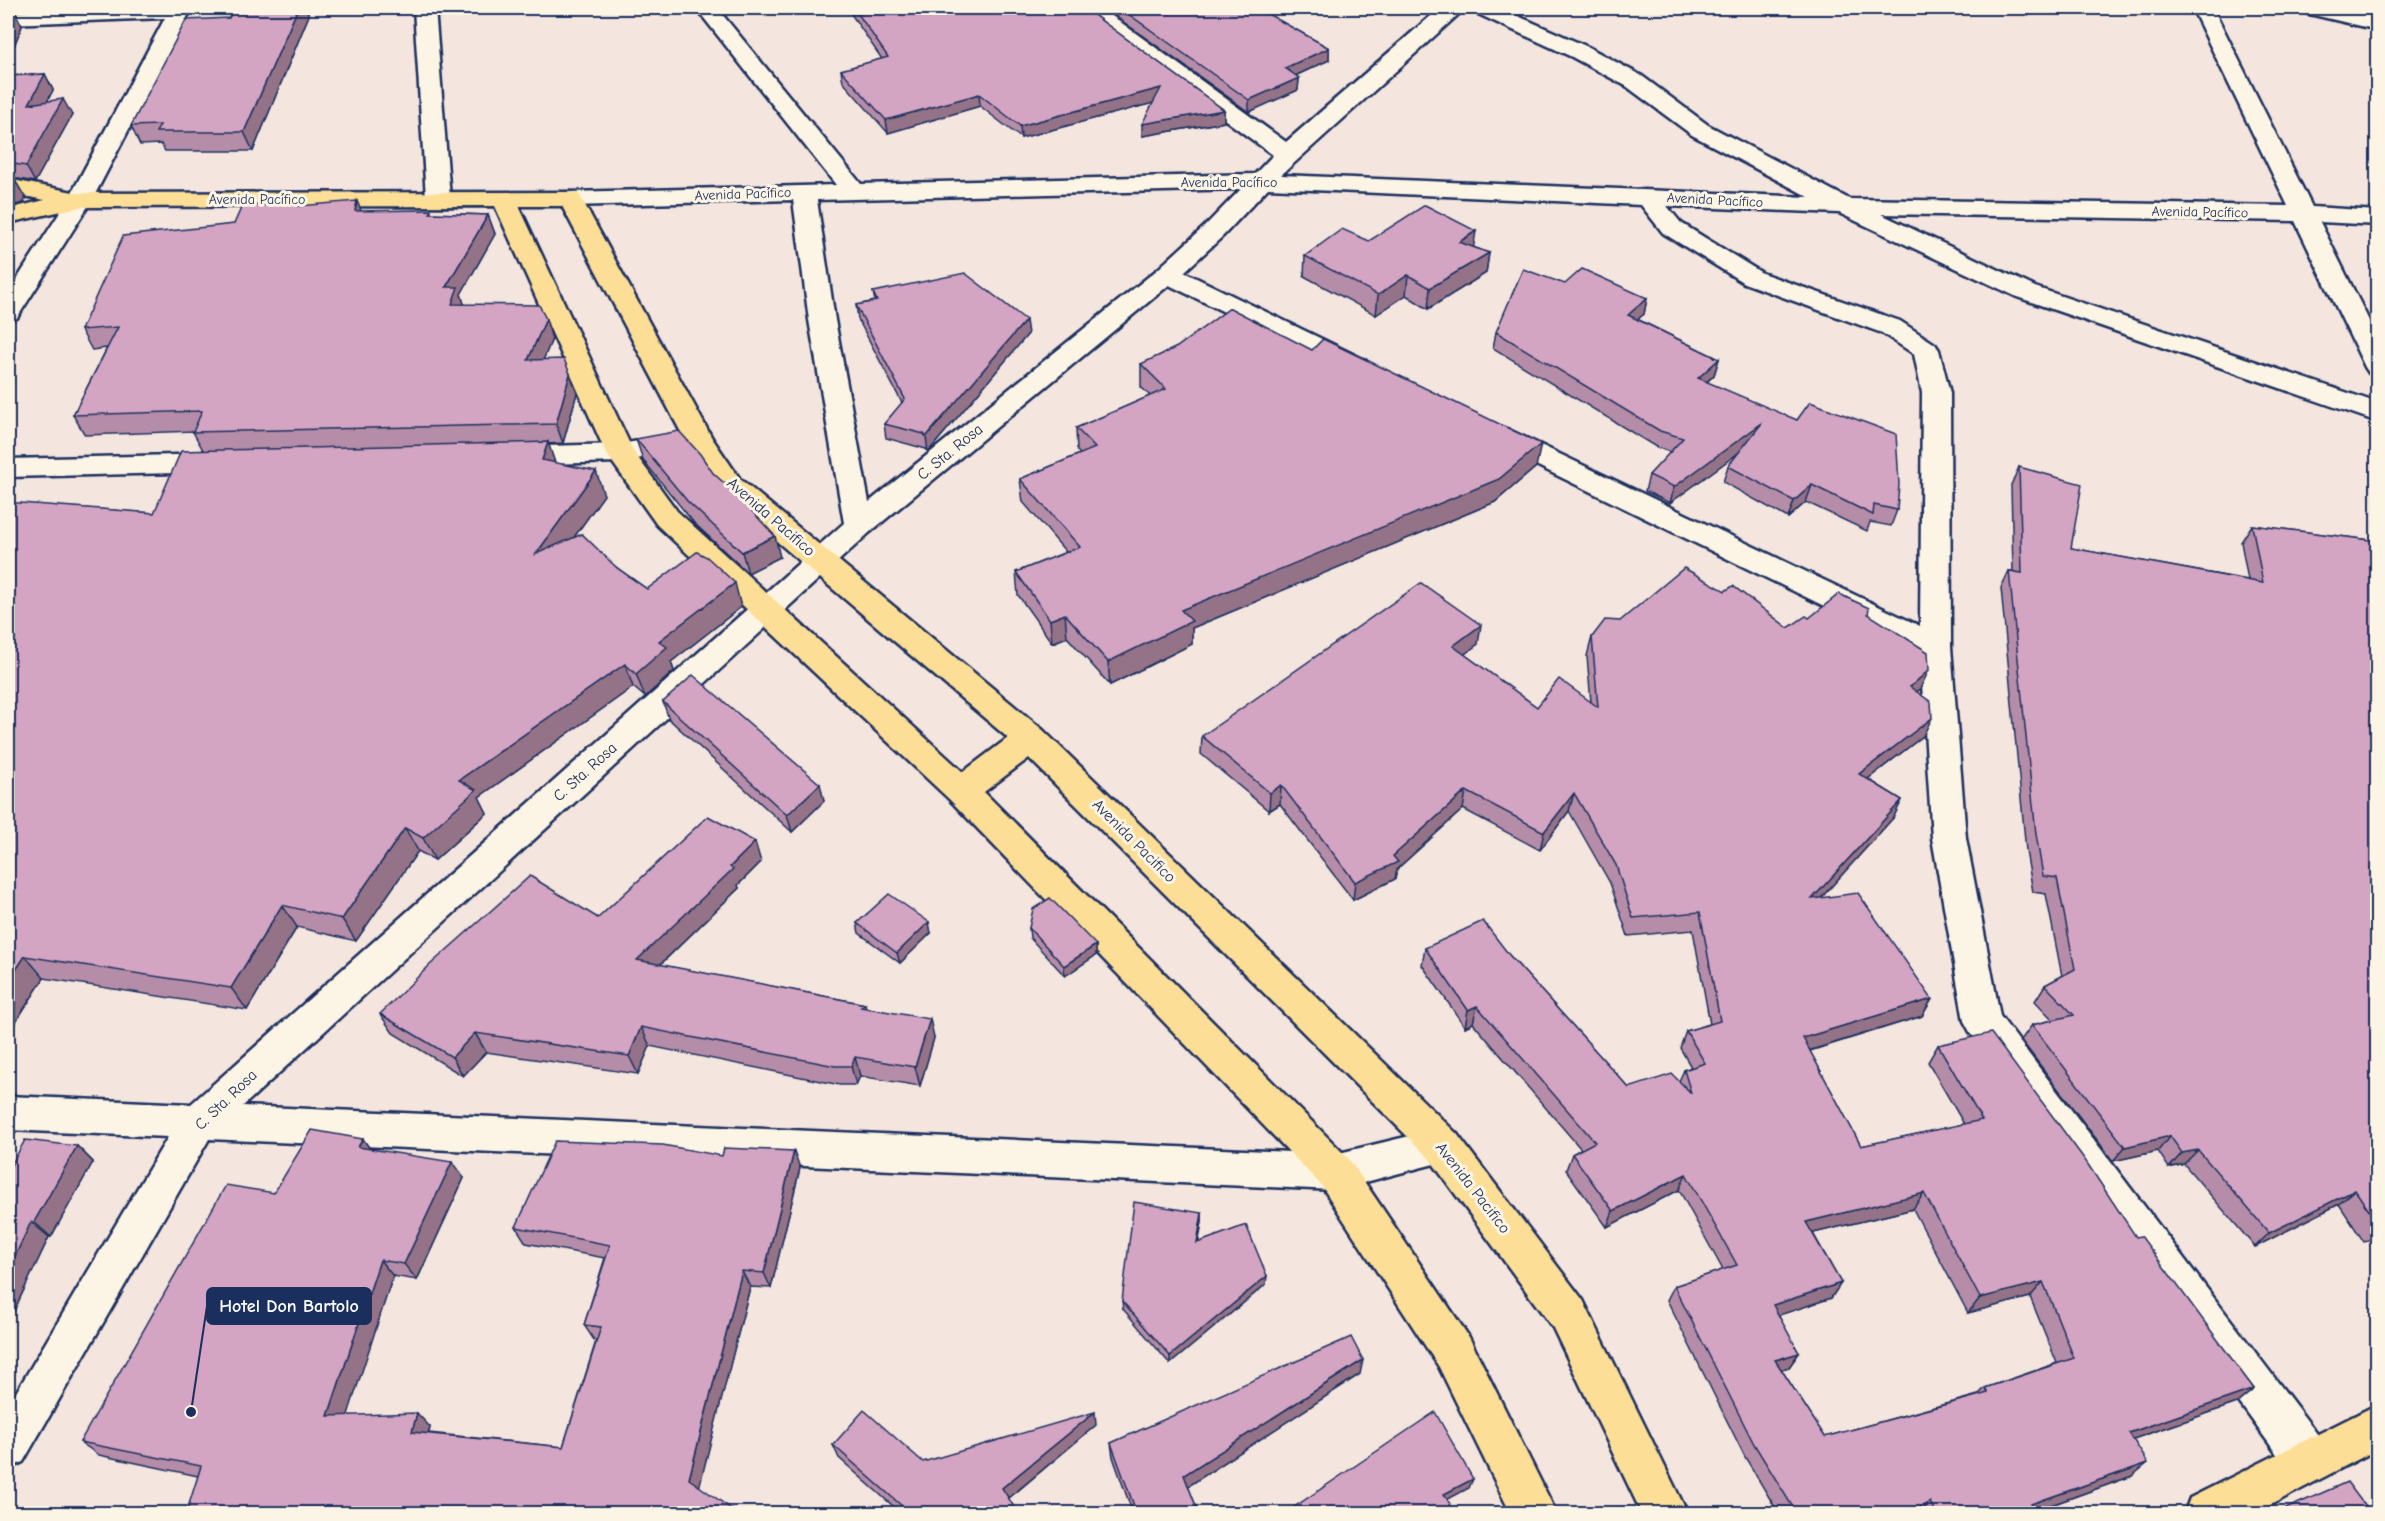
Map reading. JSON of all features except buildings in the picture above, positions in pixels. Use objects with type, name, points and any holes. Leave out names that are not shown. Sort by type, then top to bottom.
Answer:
[{"type":"main road","points":[[8,186],[80,200]]},
{"type":"main road","name":"Avenida Pacífico","points":[[80,200],[570,199]]},
{"type":"main road","name":"Avenida Pacifico","points":[[570,199],[699,440],[730,486],[821,560],[1031,739],[1443,1146],[1568,1314],[1666,1514]]},
{"type":"main road","points":[[8,216],[80,200]]},
{"type":"main road","points":[[504,200],[620,453],[667,518],[962,791],[1335,1172],[1454,1352],[1535,1514]]},
{"type":"main road","points":[[962,791],[1031,739]]},
{"type":"main road","points":[[2206,1514],[2378,1425]]},
{"type":"street","points":[[424,8],[438,198]]},
{"type":"street","points":[[706,8],[854,191]]},
{"type":"street","points":[[1088,8],[1287,154]]},
{"type":"street","name":"C. Sta. Rosa","points":[[8,1447],[198,1122],[859,526],[1167,274],[1214,231],[1287,154],[1452,8]]},
{"type":"street","points":[[1485,8],[1580,52],[1634,81],[1700,130],[1844,206],[2026,292],[2378,413]]},
{"type":"street","points":[[2203,8],[2378,368]]},
{"type":"street","points":[[2313,8],[2378,24]]},
{"type":"street","points":[[8,18],[180,9]]},
{"type":"street","points":[[8,312],[80,200],[180,9]]},
{"type":"street","name":"Avenida Pacífico","points":[[570,199],[1261,181],[1844,206],[2302,214],[2378,218]]},
{"type":"street","points":[[804,193],[822,320],[859,526]]},
{"type":"street","points":[[1648,197],[1672,228],[1752,278],[1892,327],[1926,350],[1936,393],[1935,647],[1949,838],[1983,1021],[2308,1460]]},
{"type":"street","points":[[1167,274],[1380,378]]},
{"type":"street","points":[[1476,425],[1935,647]]},
{"type":"street","points":[[479,457],[620,453],[699,440]]},
{"type":"street","points":[[8,468],[243,462]]},
{"type":"street","points":[[8,1113],[1335,1172],[1443,1146]]},
{"type":"place","name":"Hotel Don Bartolo","points":[[191,1412]]}]
